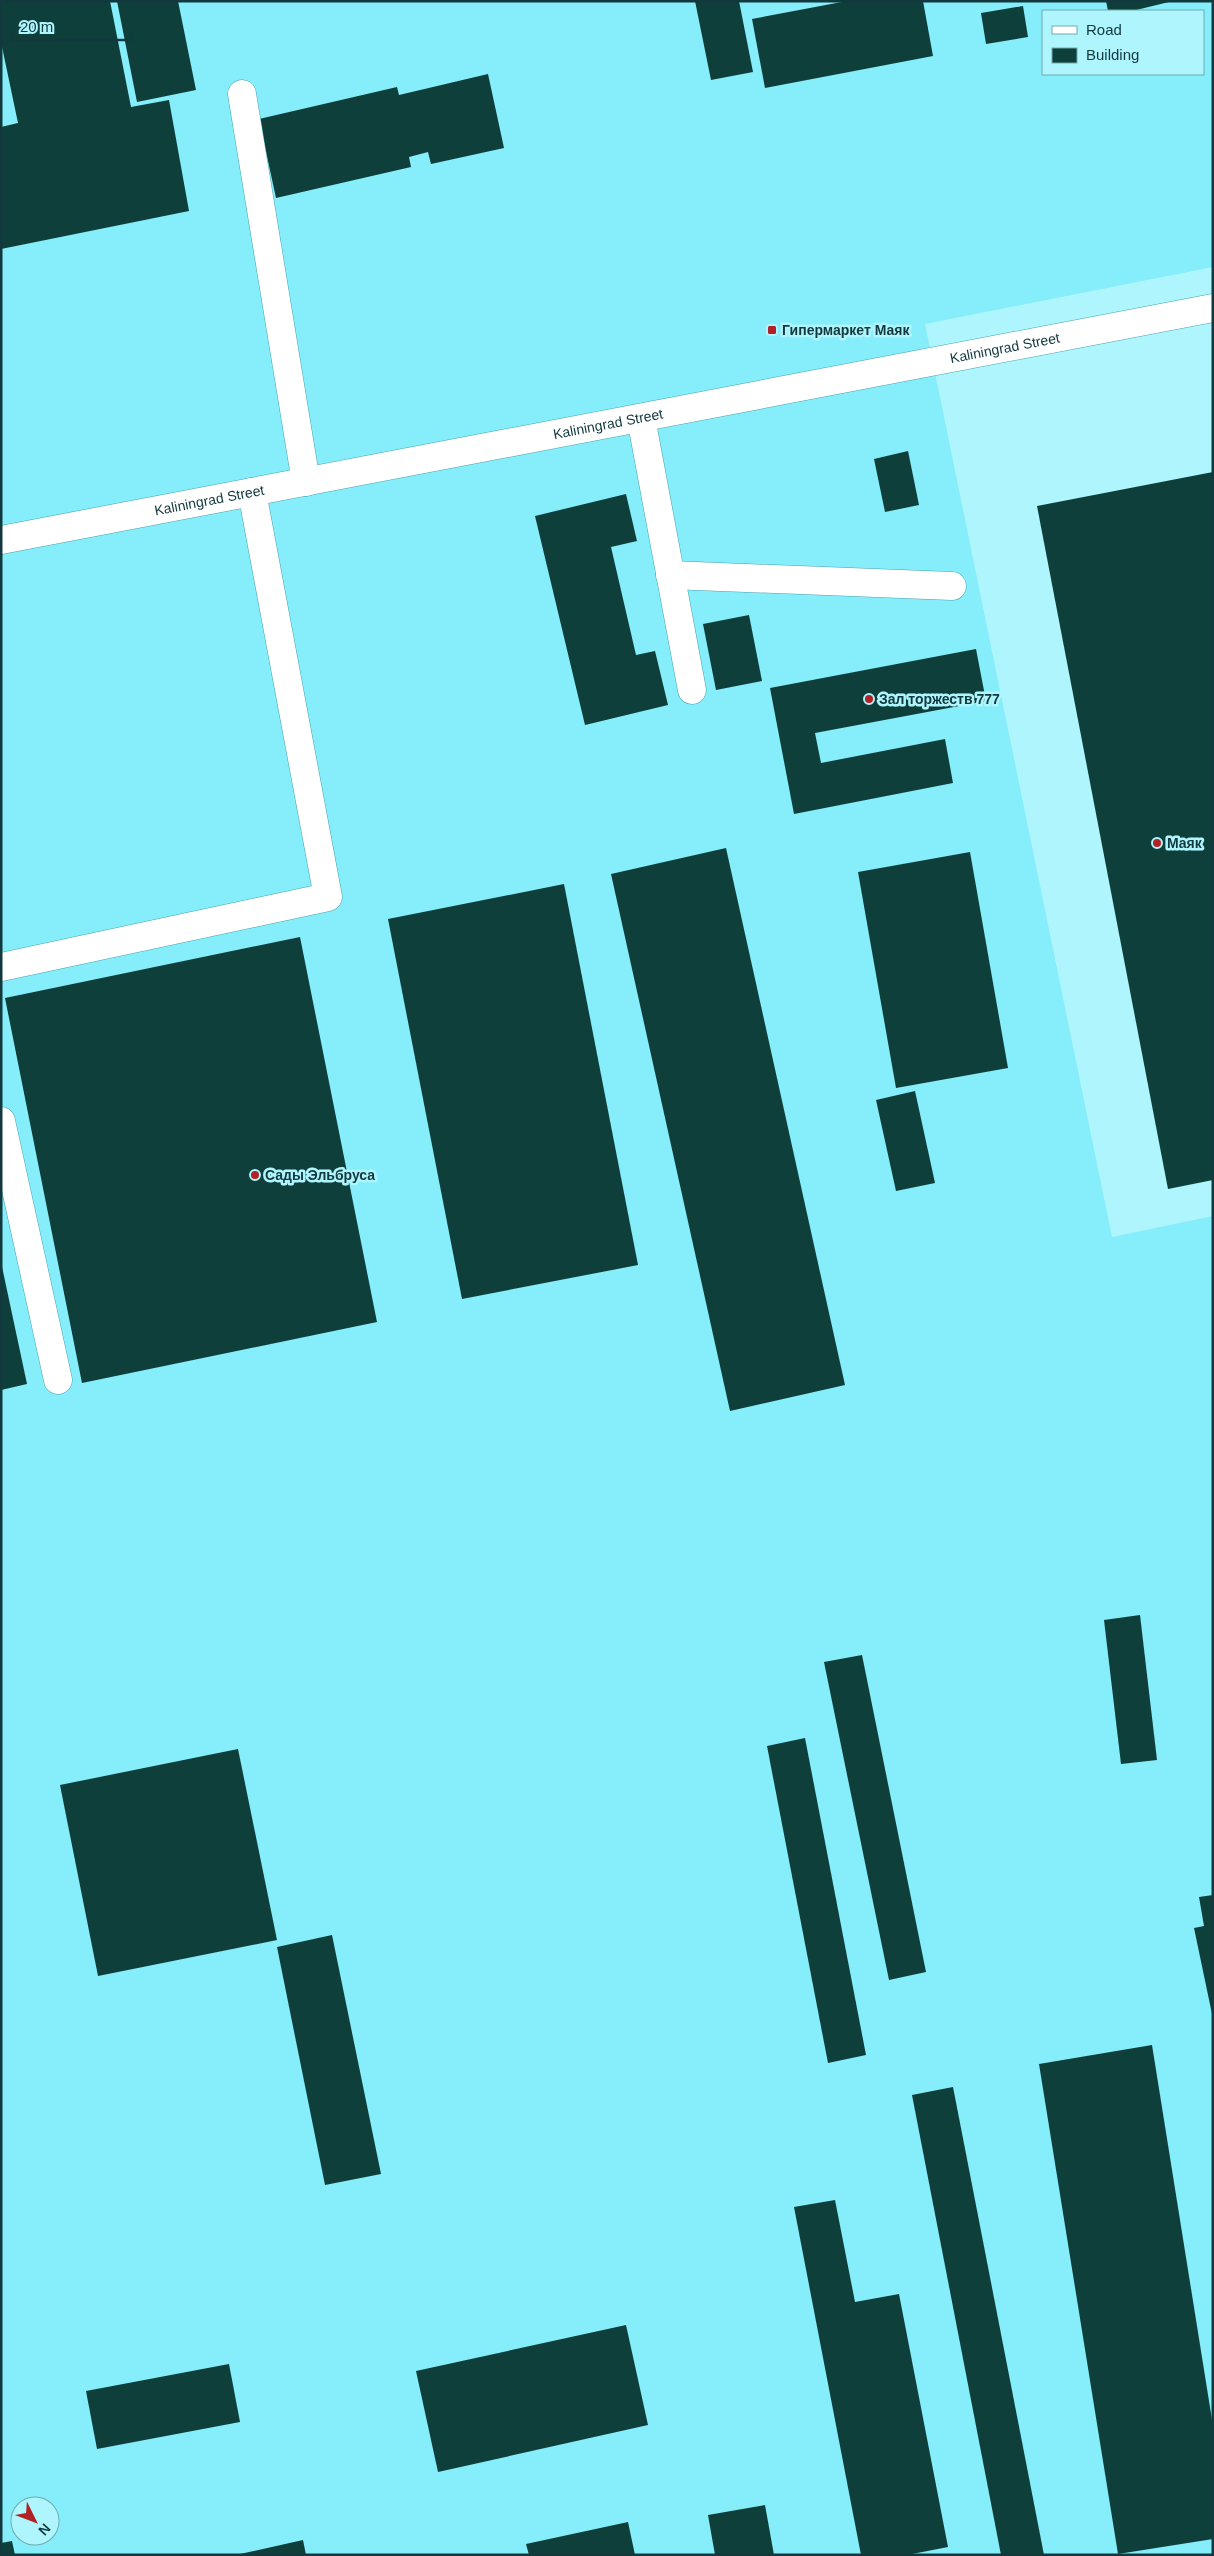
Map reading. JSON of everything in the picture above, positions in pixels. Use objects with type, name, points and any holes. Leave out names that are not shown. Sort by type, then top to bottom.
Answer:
[{"type":"street","points":[[242,94],[306,482]]},
{"type":"street","name":"Kaliningrad Street","points":[[1,540],[1213,308]]},
{"type":"street","points":[[641,418],[692,690]]},
{"type":"street","points":[[1,967],[328,897],[252,492]]},
{"type":"street","points":[[670,575],[952,586]]},
{"type":"street","points":[[1,1121],[58,1380]]},
{"type":"shaded area","points":[[1,1],[1213,1],[1213,267],[925,324],[1112,1237],[1213,1216],[1213,2555],[1,2555]]},
{"type":"building","points":[[1,1],[110,1],[131,107],[169,100],[189,211],[1,249],[1,127],[18,123],[1,42]]},
{"type":"building","points":[[117,1],[178,1],[196,90],[137,102]]},
{"type":"building","points":[[695,1],[739,1],[753,72],[711,80]]},
{"type":"building","points":[[847,1],[923,1],[933,56],[765,88],[752,19]]},
{"type":"building","points":[[1106,1],[1169,1],[1136,10],[1108,10]]},
{"type":"building","points":[[1023,6],[1028,37],[986,44],[981,13]]},
{"type":"building","points":[[488,74],[504,148],[431,164],[428,152],[409,157],[411,167],[276,198],[259,119],[397,87],[399,95]]},
{"type":"building","points":[[908,451],[919,505],[885,512],[874,459]]},
{"type":"building","name":"Маяк","points":[[1213,472],[1213,1180],[1168,1189],[1037,506]]},
{"type":"building","points":[[626,494],[637,541],[611,547],[636,655],[655,651],[668,705],[585,725],[535,516]]},
{"type":"building","points":[[749,615],[762,681],[716,690],[703,624]]},
{"type":"building","points":[[976,649],[986,701],[815,733],[821,763],[945,739],[953,783],[794,814],[770,688]]},
{"type":"building","points":[[726,848],[845,1385],[730,1411],[611,874]]},
{"type":"building","points":[[970,852],[1008,1068],[896,1088],[858,872]]},
{"type":"building","points":[[564,884],[638,1265],[462,1299],[388,919]]},
{"type":"building","points":[[300,937],[377,1322],[82,1383],[5,998]]},
{"type":"building","points":[[915,1091],[935,1183],[896,1191],[876,1100]]},
{"type":"building","points":[[1,1262],[27,1384],[1,1390]]},
{"type":"building","points":[[1140,1615],[1157,1760],[1121,1764],[1104,1620]]},
{"type":"building","points":[[862,1655],[926,1972],[889,1980],[824,1662]]},
{"type":"building","points":[[805,1738],[866,2055],[828,2063],[767,1746]]},
{"type":"building","points":[[238,1749],[277,1940],[98,1976],[60,1785]]},
{"type":"building","points":[[1213,1895],[1212,2014],[1194,1928],[1204,1926],[1199,1897]]},
{"type":"building","points":[[332,1935],[381,2174],[325,2185],[277,1947]]},
{"type":"building","points":[[1152,2045],[1213,2426],[1213,2539],[1118,2554],[1039,2064]]},
{"type":"building","points":[[953,2087],[1044,2555],[1001,2555],[912,2095]]},
{"type":"building","points":[[835,2200],[855,2302],[899,2294],[948,2547],[907,2555],[861,2555],[794,2207]]},
{"type":"building","points":[[626,2325],[648,2425],[438,2472],[416,2371]]},
{"type":"building","points":[[229,2364],[240,2422],[97,2449],[86,2391]]},
{"type":"building","points":[[765,2505],[774,2555],[715,2555],[708,2515]]},
{"type":"building","points":[[628,2522],[635,2555],[529,2555],[526,2544]]},
{"type":"building","points":[[303,2540],[306,2555],[240,2555],[240,2554]]},
{"type":"building","points":[[10,2541],[10,2546],[13,2546],[15,2555],[1,2555],[1,2543]]},
{"type":"place","name":"Гипермаркет Маяк","points":[[772,330]]},
{"type":"place","name":"Зал торжеств 777","points":[[869,699]]},
{"type":"place","name":"Маяк","points":[[1157,843]]},
{"type":"place","name":"Сады Эльбруса","points":[[255,1175]]}]
